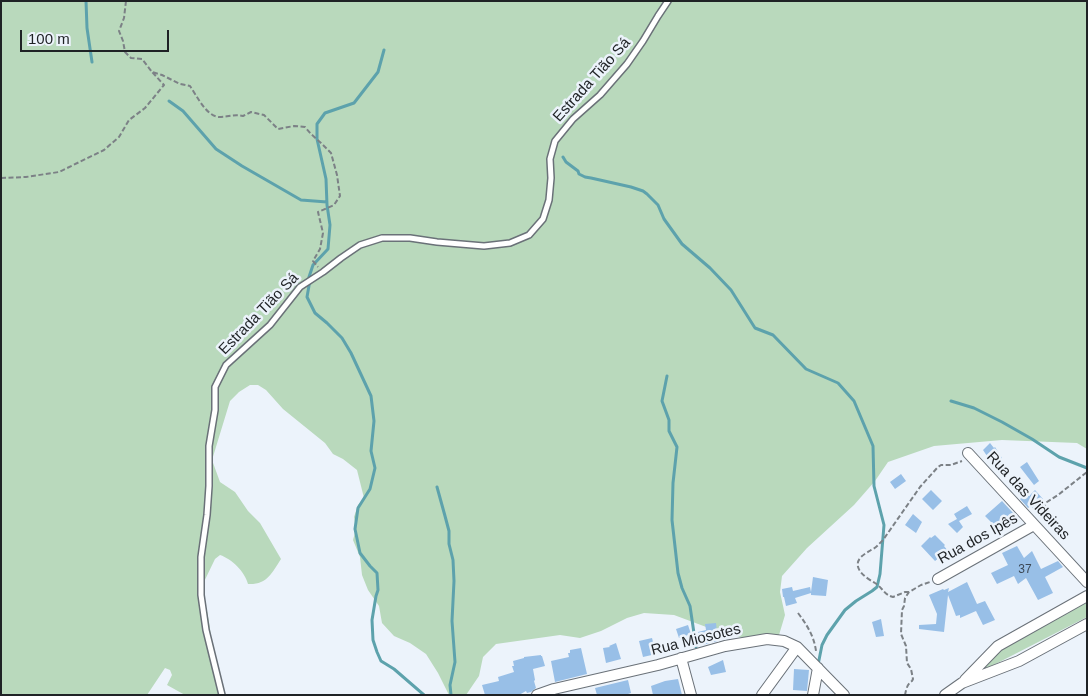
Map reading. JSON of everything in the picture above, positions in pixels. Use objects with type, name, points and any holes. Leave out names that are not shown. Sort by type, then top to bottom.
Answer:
[{"type":"street","name":"Rua das Videiras","points":[[969,455],[1087,582]]},
{"type":"street","name":"Rua dos Ipês","points":[[938,579],[1030,521]]},
{"type":"street","points":[[946,695],[962,683],[998,646],[1087,596]]},
{"type":"street","points":[[962,683],[1019,661],[1087,624]]},
{"type":"street","name":"Rua Miosotes","points":[[537,695],[554,689],[726,646],[767,639],[784,641],[797,647],[844,695]]},
{"type":"street","points":[[762,695],[797,647]]},
{"type":"street","points":[[681,658],[690,695]]},
{"type":"street","points":[[813,695],[816,666]]},
{"type":"lane","name":"Estrada Tião Sá","points":[[222,695],[206,630],[201,595],[201,557],[207,515],[209,446],[215,410],[215,387],[226,365],[270,324],[300,287],[360,245],[382,238],[410,238],[484,246],[510,243],[529,235],[543,219],[549,200],[550,159],[555,142],[573,119],[600,95],[627,64],[668,1]]},
{"type":"path","points":[[1,178],[26,177],[59,172],[104,150],[119,137],[129,120],[145,108],[164,85],[142,59],[131,58],[125,52],[119,31],[124,18],[126,1]]},
{"type":"path","points":[[152,72],[180,84],[190,86],[210,114],[219,117],[236,114],[243,116],[251,112],[264,115],[278,129],[294,126],[305,127],[332,153],[340,196],[334,205],[318,212],[323,233],[320,249],[313,261],[323,272]]},
{"type":"path","points":[[909,592],[893,597],[886,594],[877,584],[859,571],[858,561],[863,555],[878,546],[920,487],[938,467],[941,465],[951,465],[969,455]]},
{"type":"path","points":[[1030,521],[1047,502],[1087,472]]},
{"type":"path","points":[[906,695],[909,683],[913,679],[911,668],[907,663],[906,646],[901,634],[902,610],[905,598],[909,592],[920,585],[938,579]]},
{"type":"path","points":[[798,613],[815,642],[816,666]]},
{"type":"green space","points":[[1,1],[1087,1],[1087,449],[1077,443],[1002,440],[934,446],[888,462],[875,481],[854,505],[807,548],[782,576],[780,592],[785,615],[779,635],[755,640],[725,634],[674,615],[644,613],[627,618],[601,631],[580,638],[560,635],[496,644],[483,657],[479,676],[466,695],[449,695],[426,654],[410,643],[394,636],[382,623],[379,606],[368,590],[362,575],[360,557],[353,540],[356,529],[354,517],[358,505],[364,498],[357,470],[333,454],[325,443],[283,409],[266,390],[258,385],[250,385],[230,401],[212,460],[220,482],[235,492],[248,511],[260,523],[281,559],[268,577],[255,584],[248,584],[237,566],[220,555],[215,559],[201,588],[208,614],[211,639],[223,695],[185,695],[167,685],[172,675],[170,670],[165,668],[147,695],[1,695]]},
{"type":"green space","points":[[1087,602],[1087,617],[976,674],[1002,648]]},
{"type":"building","points":[[990,443],[1002,458],[993,465],[983,450]]},
{"type":"building","points":[[1027,462],[1039,481],[1034,485],[1020,467]]},
{"type":"building","points":[[901,474],[906,481],[895,489],[890,482]]},
{"type":"building","points":[[931,490],[942,501],[933,510],[922,499]]},
{"type":"building","points":[[1035,490],[1043,499],[1033,509],[1031,506],[1028,508],[1020,499],[1027,493],[1029,496]]},
{"type":"building","points":[[1002,501],[1014,514],[997,528],[985,516]]},
{"type":"building","points":[[967,506],[972,514],[959,521],[963,527],[957,533],[948,524],[957,519],[954,514]]},
{"type":"building","points":[[913,514],[922,522],[916,533],[905,525]]},
{"type":"building","points":[[935,535],[948,551],[935,561],[921,546],[930,537]]},
{"type":"building","points":[[1017,546],[1024,558],[1032,551],[1041,569],[1058,561],[1063,567],[1045,577],[1053,593],[1038,600],[1026,578],[1018,584],[1014,576],[997,584],[991,573],[1008,565],[1002,553]]},
{"type":"building","points":[[813,577],[828,580],[826,596],[811,595],[811,593],[795,598],[797,603],[786,606],[782,589],[792,587],[793,591],[810,587],[811,592]]},
{"type":"building","points":[[967,582],[977,604],[985,601],[995,620],[983,625],[976,611],[960,618],[960,615],[956,616],[948,595],[944,632],[919,629],[919,625],[936,624],[937,614],[929,595],[949,588],[948,592]]},
{"type":"building","points":[[881,619],[884,636],[876,637],[872,622]]},
{"type":"building","points":[[716,623],[718,641],[702,645],[698,632],[706,630],[705,624]]},
{"type":"building","points":[[688,625],[691,634],[679,638],[676,629]]},
{"type":"building","points":[[652,638],[656,654],[643,657],[639,641]]},
{"type":"building","points":[[616,643],[621,659],[606,663],[603,648],[610,647]]},
{"type":"building","points":[[581,648],[587,674],[555,682],[551,661],[569,657],[568,653],[570,653],[570,650]]},
{"type":"building","points":[[541,655],[545,666],[533,669],[536,688],[531,692],[527,693],[526,691],[519,695],[485,695],[482,685],[499,681],[498,677],[514,672],[513,661],[524,657]]},
{"type":"building","points":[[723,660],[726,672],[711,675],[708,667]]},
{"type":"building","points":[[794,669],[809,670],[807,691],[793,690]]},
{"type":"building","points":[[678,679],[682,695],[653,695],[651,686]]},
{"type":"building","points":[[628,680],[631,693],[625,695],[597,695],[595,688]]},
{"type":"waterway","points":[[86,1],[87,28],[92,62]]},
{"type":"waterway","points":[[384,50],[378,72],[354,103],[325,113],[317,124],[317,139],[326,179],[330,225],[328,249],[313,265],[309,277],[307,297],[315,313],[342,338],[371,396],[374,421],[371,451],[375,468],[370,489],[358,508],[355,529],[360,553],[377,573],[378,590],[372,620],[373,640],[381,661],[394,669],[424,695]]},
{"type":"waterway","points":[[169,101],[183,111],[216,149],[242,166],[301,200],[327,202]]},
{"type":"waterway","points":[[563,157],[579,174],[585,177],[631,187],[647,194],[658,205],[664,219],[682,244],[710,268],[731,290],[755,328],[773,335],[806,369],[838,383],[854,401],[873,446],[874,486],[884,525],[880,574],[877,587],[845,610],[827,635],[822,645],[818,665]]},
{"type":"waterway","points":[[667,376],[662,401],[669,420],[669,431],[677,447],[673,483],[672,520],[678,573],[690,606],[696,647]]},
{"type":"waterway","points":[[951,401],[974,408],[1032,439],[1059,457],[1087,468]]},
{"type":"waterway","points":[[437,487],[449,531],[449,544],[453,560],[452,621],[455,662],[450,685],[451,695]]}]
